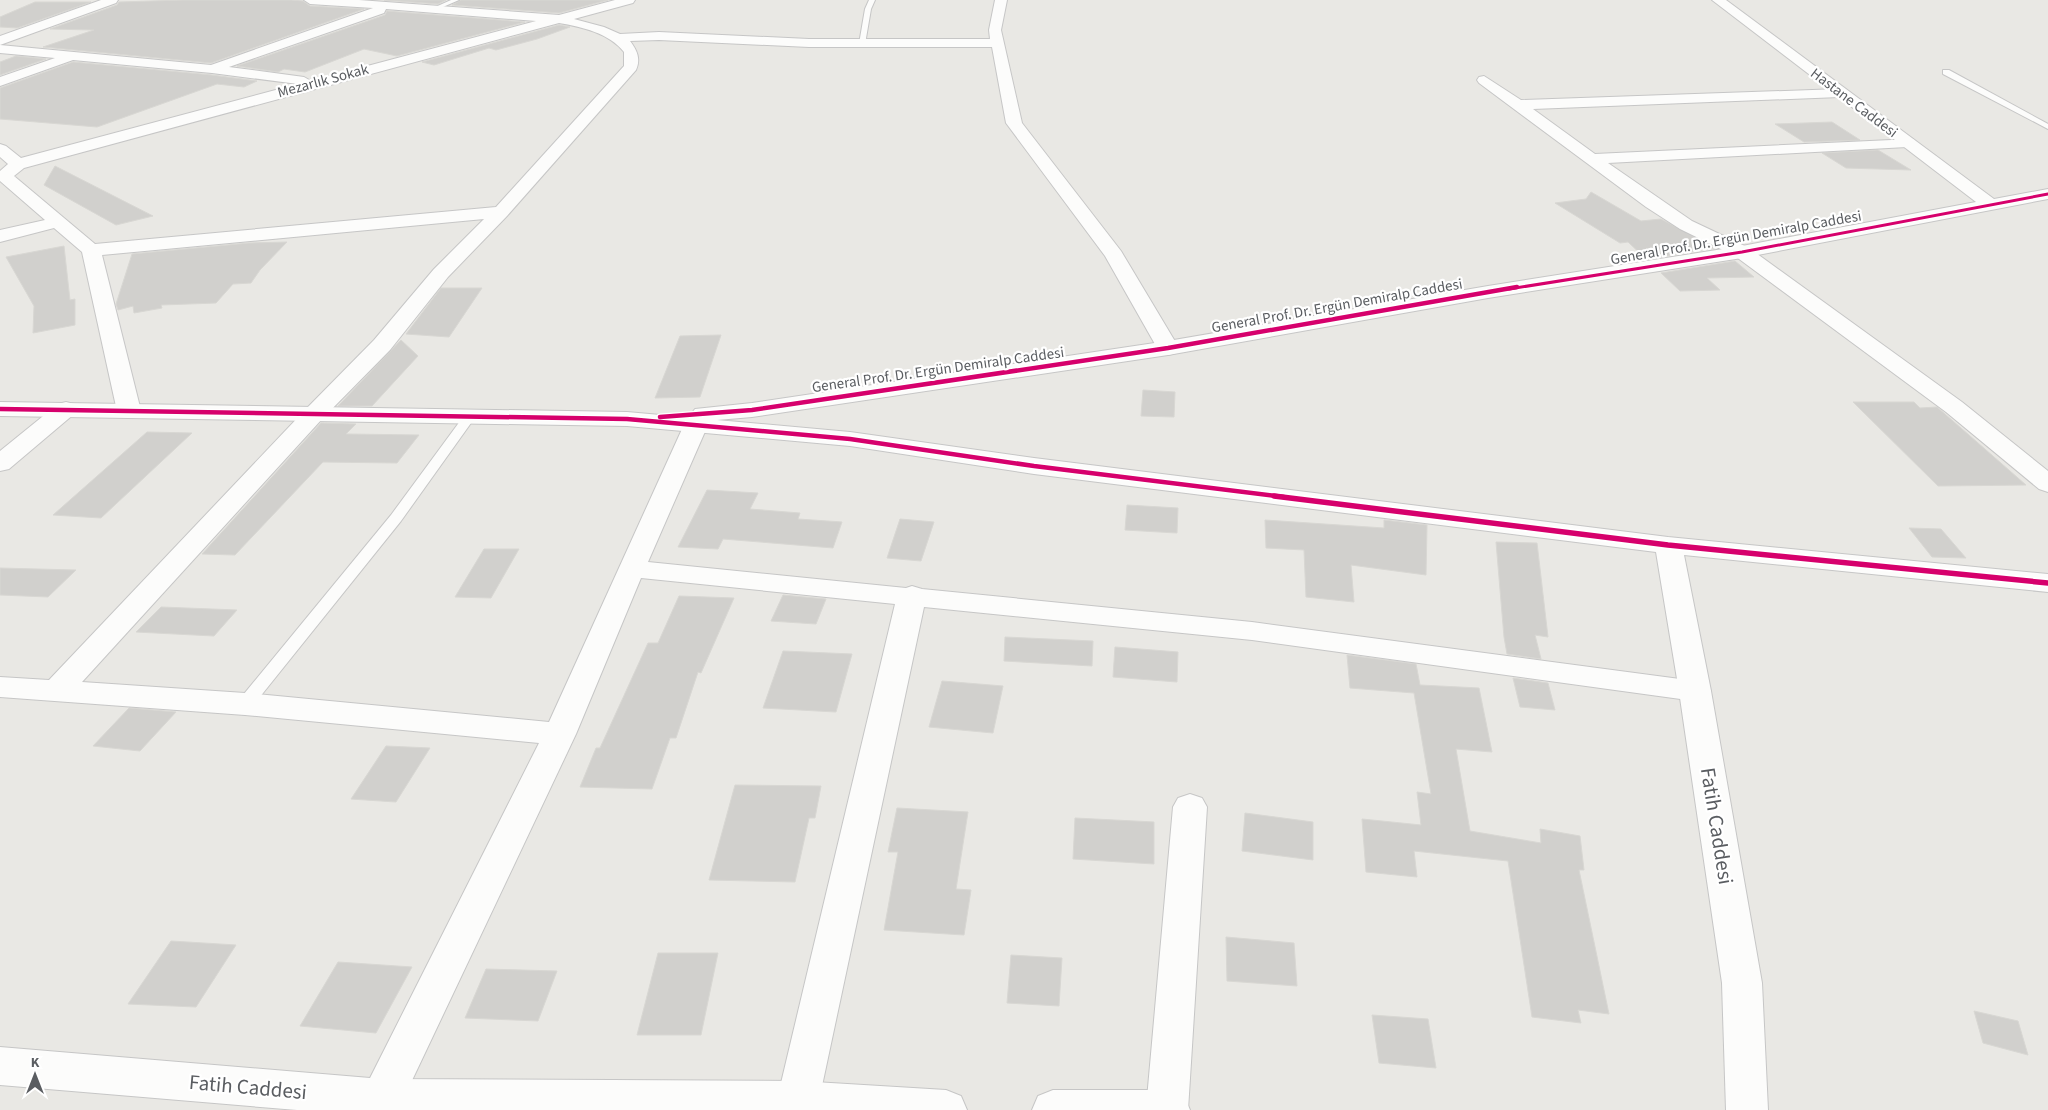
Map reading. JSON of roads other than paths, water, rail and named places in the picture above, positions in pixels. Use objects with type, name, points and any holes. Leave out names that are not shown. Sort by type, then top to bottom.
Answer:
[{"type":"street","points":[[0,33],[92,0]]},
{"type":"street","points":[[0,41],[112,0]]},
{"type":"street","points":[[58,690],[314,414],[382,345],[440,273],[500,212],[625,76],[631,67],[633,58],[626,45],[619,38],[598,29],[561,19],[413,7],[394,3],[310,0]]},
{"type":"street","name":"Mezarlık Sokak","points":[[7,172],[316,83],[630,0]]},
{"type":"street","points":[[1001,0],[996,19],[998,43],[1014,123],[1114,255],[1168,348]]},
{"type":"street","name":"Hastane Caddesi","points":[[1718,0],[1991,205]]},
{"type":"street","points":[[212,69],[394,3]]},
{"type":"street","points":[[619,38],[659,36],[779,43],[998,43]]},
{"type":"street","points":[[0,49],[212,69],[316,83]]},
{"type":"street","points":[[0,82],[77,55]]},
{"type":"street","points":[[1484,80],[1668,214],[1742,252],[1954,407],[2048,484]]},
{"type":"street","points":[[1517,105],[1840,93]]},
{"type":"street","points":[[1592,160],[1658,154],[1907,142]]},
{"type":"street","points":[[0,149],[7,172],[58,222],[91,250],[129,411]]},
{"type":"street","name":"General Prof. Dr. Ergün Demiralp Caddesi","points":[[627,419],[752,410],[1168,348],[1488,292],[1742,252],[2048,194]]},
{"type":"street","points":[[91,250],[500,212]]},
{"type":"street","points":[[0,236],[58,222]]},
{"type":"street","points":[[0,409],[627,419],[696,427],[850,439],[1034,466],[1668,545],[2048,583]]},
{"type":"street","points":[[0,464],[66,409]]},
{"type":"street","points":[[382,1098],[560,734],[631,568],[696,427]]},
{"type":"street","name":"Fatih Caddesi","points":[[1668,545],[1695,691],[1742,983],[1747,1110]]},
{"type":"street","points":[[631,568],[1252,630],[1695,691]]},
{"type":"street","points":[[798,1100],[912,595]]},
{"type":"street","points":[[0,687],[245,704],[560,734]]},
{"type":"street","points":[[1053,1110],[1168,1110],[1190,807]]},
{"type":"street","name":"Fatih Caddesi","points":[[0,1066],[382,1098],[798,1100],[946,1110]]},
{"type":"lane","points":[[434,9],[456,0]]},
{"type":"lane","points":[[862,44],[868,9],[872,0]]},
{"type":"lane","points":[[1946,72],[2048,127]]},
{"type":"lane","points":[[245,704],[396,518],[470,416]]}]
